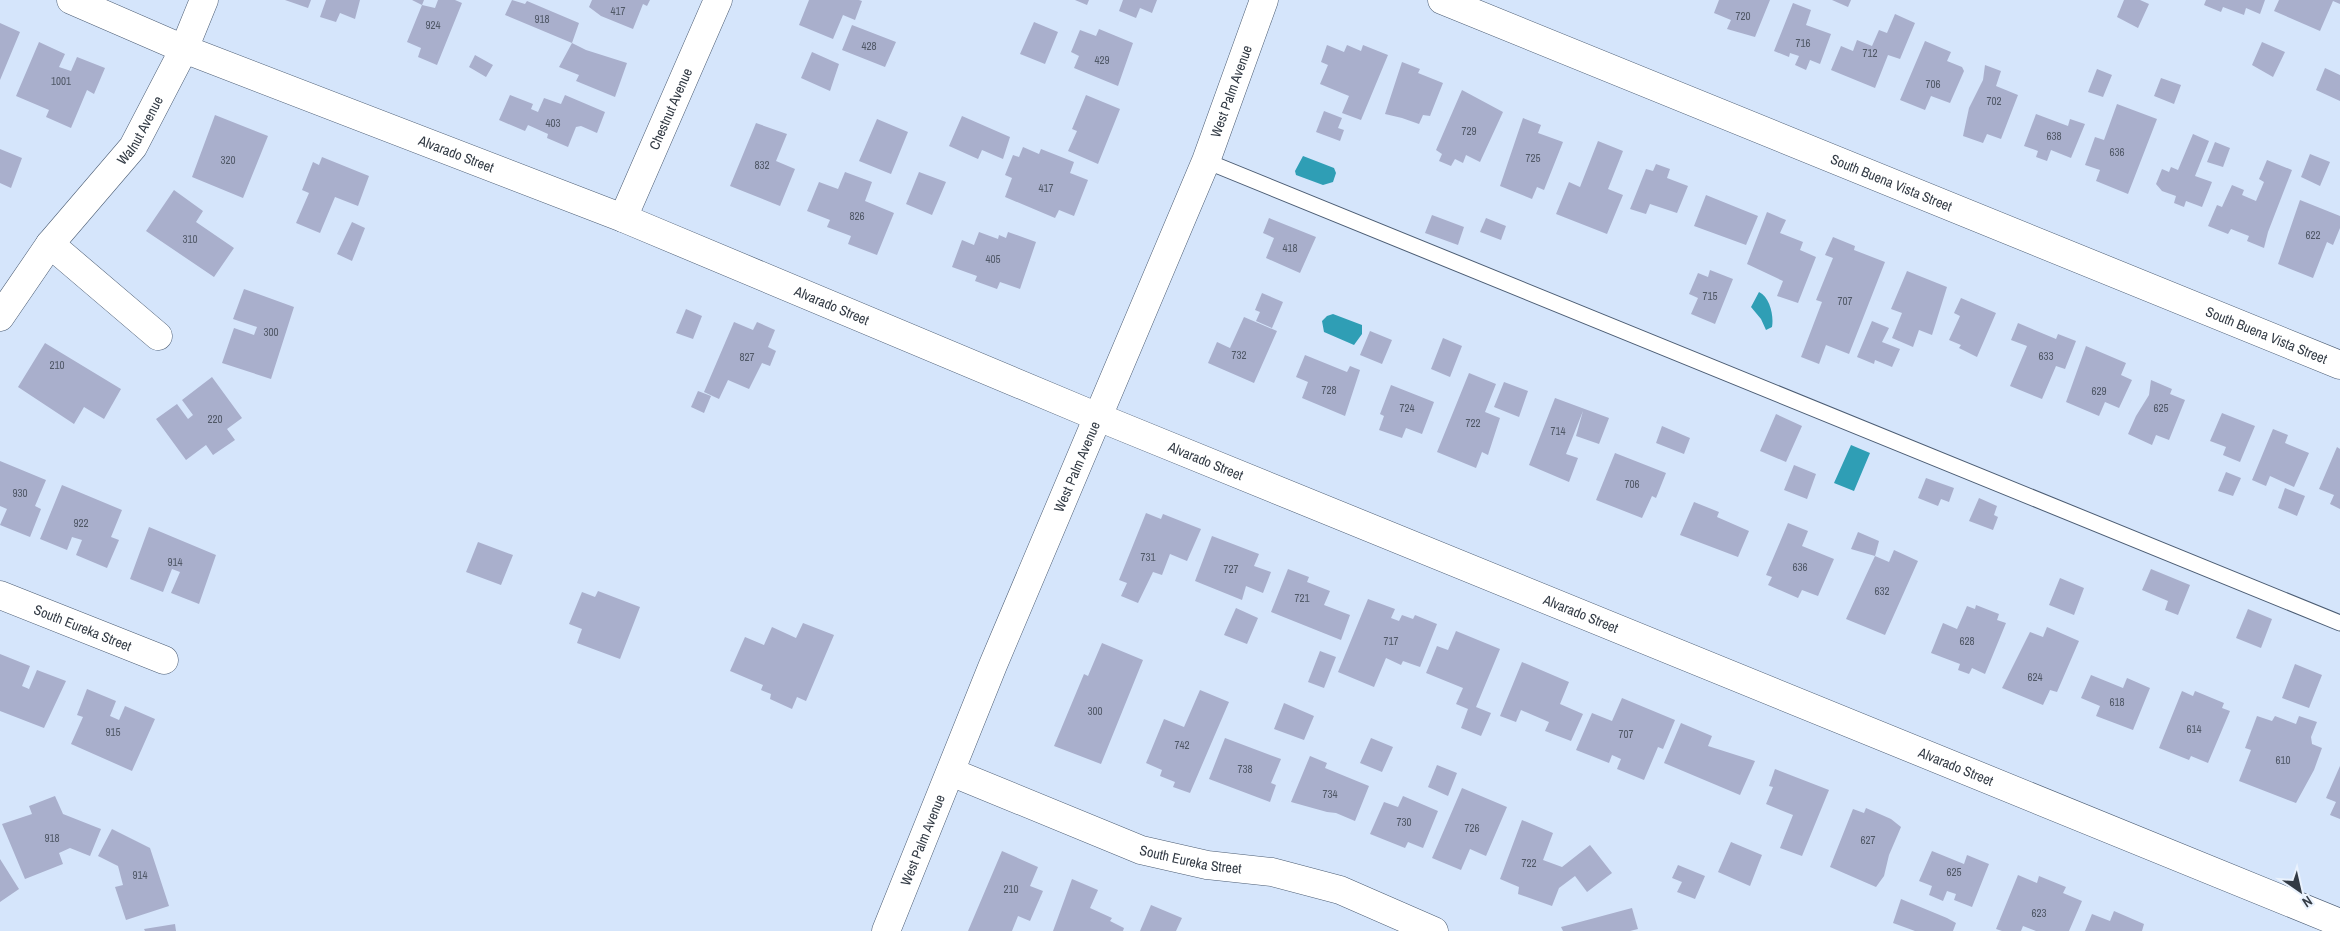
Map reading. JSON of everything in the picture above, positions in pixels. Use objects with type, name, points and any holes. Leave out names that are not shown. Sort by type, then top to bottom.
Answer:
[{"type":"street","name":"Alvarado Street","points":[[71,0],[184,49],[623,218],[1098,417],[2340,923]]},
{"type":"street","name":"Walnut Avenue","points":[[0,317],[50,244],[133,147],[184,49],[204,0]]},
{"type":"street","name":"Chestnut Avenue","points":[[623,218],[718,0]]},
{"type":"street","name":"West Palm Avenue","points":[[886,931],[993,665],[1206,161],[1264,0]]},
{"type":"street","name":"South Buena Vista Street","points":[[1442,0],[2340,365]]},
{"type":"street","points":[[50,244],[158,336]]},
{"type":"street","name":"South Eureka Street","points":[[0,595],[164,660]]},
{"type":"street","name":"South Eureka Street","points":[[951,772],[1141,850],[1207,865],[1272,872],[1340,890],[1434,931]]},
{"type":"lane","points":[[1206,161],[2340,623]]},
{"type":"water","points":[[1303,156],[1334,168],[1336,173],[1333,182],[1323,185],[1296,175],[1295,171]]},
{"type":"water","points":[[1759,292],[1766,298],[1772,312],[1772,327],[1766,330],[1761,319],[1751,307]]},
{"type":"water","points":[[1333,314],[1362,325],[1362,334],[1354,345],[1324,332],[1322,321],[1327,316]]},
{"type":"water","points":[[1851,445],[1870,453],[1854,491],[1834,483]]},
{"type":"building","points":[[285,0],[311,0],[308,8]]},
{"type":"building","points":[[326,0],[360,0],[355,19],[340,13],[336,22],[320,17]]},
{"type":"building","points":[[412,0],[424,0],[422,5]]},
{"type":"building","points":[[438,0],[455,0],[462,3],[437,65],[418,57],[421,48],[407,42],[422,5],[435,8]]},
{"type":"building","points":[[512,0],[525,4],[527,1],[579,23],[572,43],[505,15]]},
{"type":"building","points":[[592,0],[650,0],[647,6],[643,4],[633,29],[601,16],[589,7]]},
{"type":"building","points":[[809,0],[862,1],[855,20],[843,15],[833,39],[799,25]]},
{"type":"building","points":[[1075,0],[1089,0],[1087,5]]},
{"type":"building","points":[[1123,0],[1157,0],[1152,13],[1140,8],[1136,18],[1119,11]]},
{"type":"building","points":[[1719,0],[1770,0],[1755,37],[1727,29],[1731,20],[1714,13]]},
{"type":"building","points":[[1832,0],[1851,0],[1848,7]]},
{"type":"building","points":[[2124,0],[2140,0],[2149,4],[2138,28],[2117,17]]},
{"type":"building","points":[[2206,0],[2265,0],[2260,14],[2246,8],[2244,15],[2223,7],[2221,12],[2204,5]]},
{"type":"building","points":[[2279,0],[2340,0],[2340,4],[2333,1],[2320,31],[2274,11]]},
{"type":"building","points":[[1793,3],[1811,10],[1806,25],[1831,34],[1820,64],[1810,60],[1806,70],[1795,65],[1799,56],[1790,53],[1789,57],[1774,51]]},
{"type":"building","points":[[1895,14],[1915,23],[1900,59],[1888,55],[1875,88],[1831,70],[1841,46],[1853,51],[1857,40],[1872,46],[1879,30],[1887,33]]},
{"type":"building","points":[[1034,22],[1058,32],[1045,64],[1020,54]]},
{"type":"building","points":[[0,23],[20,32],[0,80]]},
{"type":"building","points":[[852,25],[896,42],[885,67],[842,50]]},
{"type":"building","points":[[1099,29],[1133,43],[1118,86],[1074,68],[1079,56],[1071,52],[1080,30],[1096,36]]},
{"type":"building","points":[[1925,41],[1951,52],[1947,61],[1962,67],[1964,71],[1950,103],[1931,96],[1925,110],[1900,100]]},
{"type":"building","points":[[39,42],[65,54],[59,67],[71,71],[77,57],[105,68],[94,94],[87,90],[71,128],[46,117],[49,110],[16,96]]},
{"type":"building","points":[[2262,42],[2285,52],[2273,77],[2252,65]]},
{"type":"building","points":[[572,43],[586,50],[627,63],[615,97],[576,81],[579,75],[559,67]]},
{"type":"building","points":[[1327,45],[1344,52],[1347,45],[1361,51],[1363,45],[1388,55],[1361,120],[1342,113],[1349,96],[1320,84],[1328,65],[1321,62]]},
{"type":"building","points":[[812,52],[839,64],[830,91],[801,78]]},
{"type":"building","points":[[475,55],[493,65],[486,77],[469,67]]},
{"type":"building","points":[[1402,62],[1420,69],[1418,73],[1443,83],[1430,116],[1423,115],[1419,124],[1385,114]]},
{"type":"building","points":[[1985,65],[2001,71],[1996,86],[2018,95],[2001,139],[1987,134],[1983,143],[1963,136],[1969,108],[1983,80]]},
{"type":"building","points":[[2325,68],[2340,75],[2340,101],[2316,90]]},
{"type":"building","points":[[2097,69],[2112,75],[2103,97],[2088,92]]},
{"type":"building","points":[[2161,78],[2181,85],[2174,104],[2154,96]]},
{"type":"building","points":[[1462,90],[1503,112],[1480,162],[1466,155],[1463,163],[1455,159],[1451,166],[1439,161],[1442,154],[1436,150]]},
{"type":"building","points":[[510,95],[533,104],[531,109],[538,112],[544,98],[561,104],[565,95],[605,112],[597,133],[581,126],[576,127],[568,147],[547,138],[548,134],[528,125],[525,131],[499,120]]},
{"type":"building","points":[[1086,95],[1120,109],[1098,164],[1068,151],[1077,131],[1072,129]]},
{"type":"building","points":[[2117,104],[2157,119],[2128,194],[2096,181],[2100,170],[2085,165],[2095,137],[2104,140]]},
{"type":"building","points":[[1324,111],[1342,118],[1338,128],[1344,130],[1340,141],[1316,132]]},
{"type":"building","points":[[2036,114],[2068,126],[2070,119],[2085,124],[2071,158],[2051,150],[2047,161],[2036,157],[2038,151],[2024,146]]},
{"type":"building","points":[[215,115],[268,136],[243,198],[192,177]]},
{"type":"building","points":[[962,116],[1010,137],[1003,159],[982,150],[978,159],[949,146]]},
{"type":"building","points":[[1523,118],[1541,125],[1538,133],[1563,142],[1544,190],[1537,187],[1532,199],[1500,186]]},
{"type":"building","points":[[877,119],[908,132],[891,174],[859,161]]},
{"type":"building","points":[[756,123],[787,134],[776,161],[795,169],[780,206],[730,186]]},
{"type":"building","points":[[2193,134],[2209,141],[2195,176],[2212,182],[2202,207],[2186,201],[2184,207],[2174,203],[2176,196],[2162,191],[2156,184],[2162,169],[2169,172],[2171,167],[2178,170]]},
{"type":"building","points":[[1598,141],[1623,151],[1608,189],[1623,195],[1607,234],[1556,214],[1569,182],[1580,187]]},
{"type":"building","points":[[2215,142],[2230,148],[2223,167],[2207,162]]},
{"type":"building","points":[[1023,147],[1039,154],[1041,149],[1074,162],[1070,173],[1088,180],[1074,216],[1059,210],[1055,218],[1005,197],[1012,178],[1005,175],[1013,155],[1019,157]]},
{"type":"building","points":[[0,149],[22,158],[11,188],[0,183]]},
{"type":"building","points":[[2310,154],[2330,162],[2320,186],[2301,177]]},
{"type":"building","points":[[322,157],[369,176],[358,206],[335,197],[320,233],[296,223],[309,193],[302,190],[313,162],[319,165]]},
{"type":"building","points":[[2267,160],[2292,170],[2268,232],[2264,248],[2247,241],[2249,236],[2231,229],[2228,234],[2208,226],[2217,205],[2222,207],[2232,185],[2244,190],[2242,195],[2256,201],[2264,182],[2259,179]]},
{"type":"building","points":[[1656,164],[1670,169],[1667,178],[1688,186],[1677,213],[1650,204],[1646,214],[1630,209],[1646,169],[1653,171]]},
{"type":"building","points":[[845,172],[872,182],[865,201],[894,213],[877,255],[848,244],[851,236],[827,227],[830,220],[807,211],[819,182],[838,189]]},
{"type":"building","points":[[919,172],[946,182],[932,215],[906,204]]},
{"type":"building","points":[[174,190],[203,211],[196,222],[234,248],[214,277],[146,231]]},
{"type":"building","points":[[1706,195],[1758,216],[1746,245],[1694,226]]},
{"type":"building","points":[[2300,200],[2340,216],[2340,228],[2333,245],[2327,242],[2313,278],[2278,264]]},
{"type":"building","points":[[1767,212],[1786,220],[1780,233],[1803,242],[1800,250],[1816,257],[1798,303],[1777,296],[1783,281],[1747,264]]},
{"type":"building","points":[[1432,215],[1464,227],[1458,245],[1425,233]]},
{"type":"building","points":[[1269,218],[1316,237],[1300,273],[1266,258],[1274,238],[1263,233]]},
{"type":"building","points":[[1486,218],[1506,226],[1501,240],[1480,232]]},
{"type":"building","points":[[352,222],[365,228],[352,261],[337,254]]},
{"type":"building","points":[[979,232],[998,239],[999,235],[1006,238],[1008,232],[1036,242],[1020,289],[1000,282],[997,289],[975,281],[977,276],[952,267],[962,240],[974,245]]},
{"type":"building","points":[[1833,237],[1855,246],[1854,250],[1885,262],[1849,354],[1826,345],[1819,364],[1801,357],[1822,302],[1816,300],[1833,258],[1825,255]]},
{"type":"building","points":[[1710,270],[1733,279],[1715,324],[1691,314],[1698,298],[1689,294],[1698,273],[1708,277]]},
{"type":"building","points":[[1907,271],[1947,287],[1932,335],[1919,330],[1913,347],[1892,338],[1902,313],[1891,309]]},
{"type":"building","points":[[244,289],[294,307],[271,379],[222,363],[234,328],[254,335],[257,327],[233,319]]},
{"type":"building","points":[[1262,293],[1283,302],[1272,328],[1256,321],[1260,312],[1255,310]]},
{"type":"building","points":[[1961,298],[1996,313],[1977,357],[1959,348],[1961,345],[1949,340],[1960,316],[1954,313]]},
{"type":"building","points":[[686,309],[702,316],[693,339],[676,333]]},
{"type":"building","points":[[1244,317],[1277,331],[1254,383],[1208,363],[1217,342],[1230,348]]},
{"type":"building","points":[[1872,321],[1889,328],[1882,342],[1900,349],[1892,367],[1875,360],[1874,364],[1857,357]]},
{"type":"building","points":[[734,322],[753,330],[757,322],[775,330],[768,347],[776,351],[770,366],[762,363],[749,389],[728,380],[719,399],[704,392]]},
{"type":"building","points":[[2018,323],[2056,339],[2058,334],[2076,341],[2065,369],[2056,366],[2042,399],[2010,386],[2027,346],[2011,340]]},
{"type":"building","points":[[1370,331],[1392,340],[1382,364],[1360,355]]},
{"type":"building","points":[[1443,338],[1462,346],[1450,377],[1431,369]]},
{"type":"building","points":[[45,343],[121,389],[104,419],[84,407],[74,424],[18,387]]},
{"type":"building","points":[[2086,346],[2126,363],[2121,375],[2132,380],[2119,408],[2105,402],[2099,416],[2066,402]]},
{"type":"building","points":[[1305,355],[1347,372],[1350,366],[1360,370],[1345,416],[1302,398],[1308,382],[1296,377]]},
{"type":"building","points":[[1469,373],[1496,384],[1485,412],[1500,418],[1488,455],[1482,452],[1476,468],[1437,452]]},
{"type":"building","points":[[212,377],[242,418],[227,429],[235,440],[213,455],[206,445],[186,460],[156,419],[177,404],[188,419],[193,415],[182,400]]},
{"type":"building","points":[[2151,380],[2172,389],[2170,394],[2185,400],[2169,440],[2156,435],[2152,445],[2128,434],[2149,395]]},
{"type":"building","points":[[1504,382],[1528,391],[1519,417],[1494,407]]},
{"type":"building","points":[[1391,385],[1434,402],[1422,434],[1406,428],[1402,438],[1379,430],[1384,416],[1380,414]]},
{"type":"building","points":[[698,391],[711,396],[704,413],[691,407]]},
{"type":"building","points":[[1555,398],[1609,418],[1599,444],[1576,436],[1583,411],[1566,454],[1578,458],[1569,482],[1529,465]]},
{"type":"building","points":[[2222,413],[2255,426],[2240,462],[2223,455],[2226,447],[2210,441]]},
{"type":"building","points":[[1776,414],[1802,426],[1786,462],[1760,451]]},
{"type":"building","points":[[1662,426],[1690,438],[1684,454],[1656,443]]},
{"type":"building","points":[[2273,429],[2288,435],[2285,443],[2309,453],[2294,487],[2270,476],[2266,486],[2252,480]]},
{"type":"building","points":[[2337,447],[2340,449],[2340,509],[2330,504],[2334,495],[2319,489]]},
{"type":"building","points":[[1615,453],[1666,473],[1656,498],[1652,496],[1642,518],[1596,500]]},
{"type":"building","points":[[0,461],[46,480],[35,506],[41,509],[30,537],[0,525],[7,509],[0,506]]},
{"type":"building","points":[[1794,465],[1816,474],[1807,499],[1784,490]]},
{"type":"building","points":[[2226,472],[2241,478],[2233,496],[2218,491]]},
{"type":"building","points":[[1926,478],[1954,488],[1949,502],[1941,499],[1938,506],[1918,498]]},
{"type":"building","points":[[62,485],[122,510],[111,537],[119,540],[107,568],[76,555],[82,540],[72,537],[67,550],[40,539]]},
{"type":"building","points":[[2285,488],[2305,496],[2297,516],[2278,508]]},
{"type":"building","points":[[1979,498],[1997,506],[1994,515],[1998,517],[1993,530],[1969,521]]},
{"type":"building","points":[[1694,502],[1719,512],[1717,517],[1749,531],[1738,557],[1680,535]]},
{"type":"building","points":[[1146,513],[1161,519],[1163,514],[1201,529],[1187,561],[1170,554],[1162,575],[1153,572],[1138,603],[1121,596],[1127,583],[1119,580]]},
{"type":"building","points":[[1788,523],[1808,531],[1802,546],[1834,559],[1818,596],[1802,590],[1798,598],[1768,585],[1772,577],[1766,575]]},
{"type":"building","points":[[149,527],[216,555],[199,604],[171,593],[180,572],[172,569],[163,592],[130,579]]},
{"type":"building","points":[[1858,532],[1879,541],[1875,556],[1851,549]]},
{"type":"building","points":[[1212,536],[1259,554],[1254,566],[1271,572],[1263,593],[1246,586],[1242,600],[1195,581]]},
{"type":"building","points":[[478,542],[513,555],[501,585],[466,572]]},
{"type":"building","points":[[1894,550],[1918,561],[1885,635],[1846,619],[1875,556],[1889,562]]},
{"type":"building","points":[[1288,569],[1309,577],[1307,582],[1330,591],[1324,605],[1350,615],[1341,640],[1271,612]]},
{"type":"building","points":[[2151,569],[2190,585],[2178,615],[2165,610],[2168,601],[2142,590]]},
{"type":"building","points":[[2060,578],[2084,588],[2074,615],[2049,605]]},
{"type":"building","points":[[598,591],[640,607],[620,659],[577,643],[582,629],[569,624],[582,592],[595,597]]},
{"type":"building","points":[[1368,599],[1395,609],[1391,618],[1399,621],[1402,615],[1413,619],[1415,615],[1437,624],[1420,667],[1403,661],[1401,665],[1386,658],[1374,687],[1338,672]]},
{"type":"building","points":[[1976,605],[1999,614],[1997,620],[2006,623],[1985,674],[1972,668],[1969,674],[1958,670],[1960,664],[1931,653],[1943,623],[1957,629],[1967,606],[1975,609]]},
{"type":"building","points":[[1236,608],[1258,618],[1247,644],[1224,635]]},
{"type":"building","points":[[2248,609],[2272,619],[2261,648],[2236,638]]},
{"type":"building","points":[[803,623],[834,635],[806,701],[797,697],[792,709],[770,699],[771,694],[761,690],[763,685],[730,671],[745,637],[764,645],[772,627],[796,638]]},
{"type":"building","points":[[2047,627],[2079,641],[2057,692],[2050,690],[2043,705],[2002,688],[2030,632],[2043,637]]},
{"type":"building","points":[[1456,631],[1500,649],[1476,707],[1491,713],[1481,736],[1461,728],[1468,709],[1456,704],[1463,688],[1426,673],[1437,646],[1448,650]]},
{"type":"building","points":[[1102,643],[1143,660],[1101,764],[1054,746],[1084,674],[1088,676]]},
{"type":"building","points":[[1320,651],[1336,657],[1324,688],[1308,682]]},
{"type":"building","points":[[0,654],[30,666],[22,686],[29,689],[37,670],[66,681],[44,728],[0,711]]},
{"type":"building","points":[[1522,662],[1569,682],[1560,704],[1583,714],[1571,741],[1545,731],[1549,722],[1521,710],[1516,722],[1500,716]]},
{"type":"building","points":[[2295,664],[2322,675],[2309,708],[2282,698]]},
{"type":"building","points":[[2091,675],[2123,688],[2127,678],[2150,688],[2133,730],[2096,716],[2100,706],[2081,698]]},
{"type":"building","points":[[87,689],[116,701],[110,716],[119,720],[125,706],[155,719],[132,771],[71,744],[83,717],[77,715]]},
{"type":"building","points":[[1200,690],[1229,702],[1190,793],[1173,787],[1175,782],[1160,776],[1162,770],[1146,763],[1164,719],[1184,727]]},
{"type":"building","points":[[2182,691],[2193,696],[2195,691],[2224,703],[2222,708],[2230,711],[2208,763],[2191,756],[2189,760],[2159,748]]},
{"type":"building","points":[[1622,698],[1675,720],[1663,749],[1658,747],[1644,780],[1617,769],[1621,759],[1612,755],[1609,763],[1576,750],[1592,713],[1612,721]]},
{"type":"building","points":[[1284,703],[1314,716],[1304,740],[1274,729]]},
{"type":"building","points":[[2257,716],[2272,721],[2275,716],[2296,724],[2299,716],[2317,722],[2311,737],[2312,744],[2322,748],[2314,770],[2296,803],[2239,781],[2251,750],[2245,748]]},
{"type":"building","points":[[1681,723],[1712,736],[1708,746],[1755,761],[1740,795],[1664,763]]},
{"type":"building","points":[[1225,738],[1281,759],[1271,783],[1276,785],[1270,802],[1209,779]]},
{"type":"building","points":[[1371,738],[1393,747],[1382,772],[1360,763]]},
{"type":"building","points":[[1310,756],[1327,763],[1325,768],[1369,786],[1355,821],[1336,813],[1291,802]]},
{"type":"building","points":[[1437,765],[1457,773],[1448,796],[1428,787]]},
{"type":"building","points":[[2340,766],[2340,819],[2330,815],[2336,802],[2326,798]]},
{"type":"building","points":[[1775,769],[1829,790],[1802,856],[1780,848],[1793,815],[1766,804],[1773,787],[1769,786]]},
{"type":"building","points":[[1462,788],[1507,807],[1486,856],[1470,849],[1461,870],[1432,858]]},
{"type":"building","points":[[55,796],[63,814],[101,829],[90,856],[70,848],[59,853],[63,864],[25,879],[2,824],[32,814],[29,806]]},
{"type":"building","points":[[1403,796],[1438,811],[1423,848],[1408,842],[1405,848],[1370,834],[1384,802],[1398,807]]},
{"type":"building","points":[[1866,808],[1891,819],[1901,827],[1889,855],[1884,876],[1876,887],[1830,867],[1853,809],[1864,813]]},
{"type":"building","points":[[1522,820],[1553,833],[1543,860],[1562,867],[1590,845],[1612,873],[1587,892],[1575,876],[1559,888],[1552,906],[1518,894],[1519,887],[1500,879]]},
{"type":"building","points":[[112,829],[150,848],[169,906],[126,920],[115,887],[123,885],[118,866],[98,856]]},
{"type":"building","points":[[1731,842],[1762,855],[1750,886],[1718,872]]},
{"type":"building","points":[[1002,851],[1038,867],[1030,886],[1043,891],[1030,921],[1018,916],[1012,931],[968,931]]},
{"type":"building","points":[[1932,851],[1964,864],[1967,855],[1989,864],[1972,907],[1954,900],[1956,894],[1947,891],[1943,901],[1929,895],[1932,886],[1919,881]]},
{"type":"building","points":[[0,859],[19,889],[0,902]]},
{"type":"building","points":[[1678,865],[1705,876],[1695,899],[1677,892],[1682,882],[1672,878]]},
{"type":"building","points":[[2018,875],[2037,883],[2039,876],[2066,887],[2063,893],[2082,901],[2069,931],[2036,931],[2023,926],[2021,931],[2002,931],[1996,929]]},
{"type":"building","points":[[1072,879],[1098,890],[1090,908],[1112,918],[1110,921],[1124,928],[1123,931],[1053,931]]},
{"type":"building","points":[[1901,899],[1956,923],[1953,931],[1915,931],[1893,923]]},
{"type":"building","points":[[1151,905],[1182,918],[1176,931],[1140,931]]},
{"type":"building","points":[[1632,908],[1638,929],[1630,931],[1563,931],[1561,927]]},
{"type":"building","points":[[2114,911],[2144,924],[2142,931],[2085,931],[2092,914],[2110,921]]},
{"type":"building","points":[[175,924],[176,931],[145,931],[144,929]]}]
